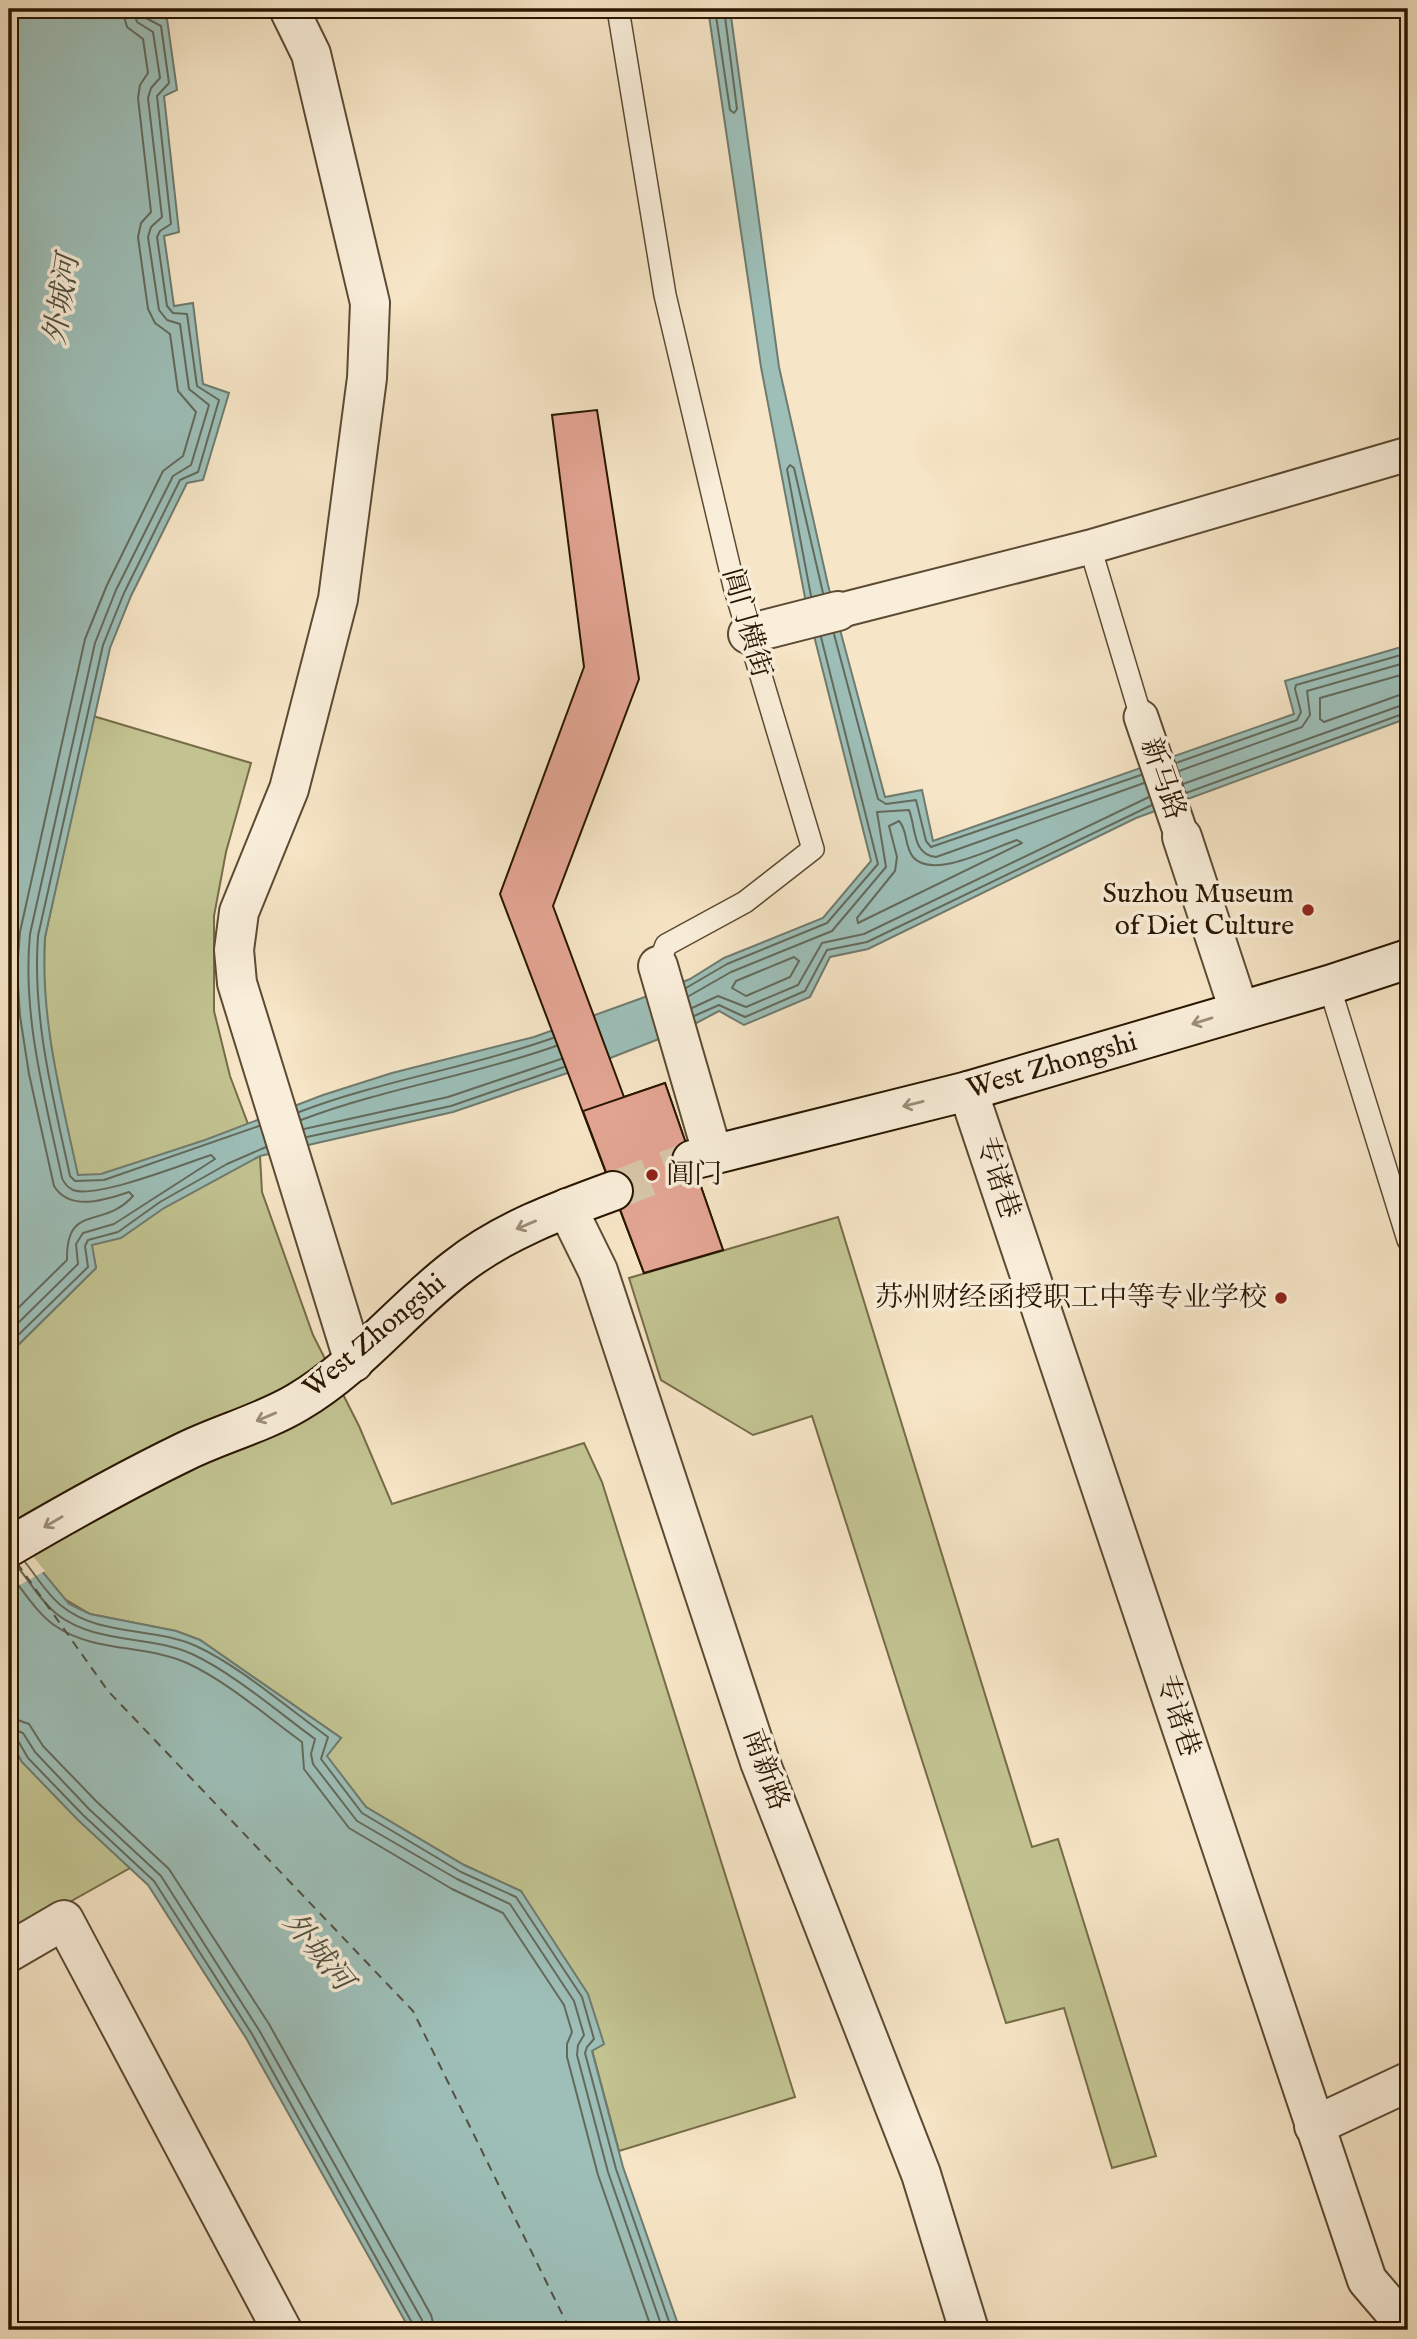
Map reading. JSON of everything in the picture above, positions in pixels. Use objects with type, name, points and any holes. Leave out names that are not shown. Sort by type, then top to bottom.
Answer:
[{"type":"street","points":[[289,9],[311,54],[370,303],[362,432],[338,599],[289,789],[239,912],[234,950],[237,983],[292,1170],[354,1362]]},
{"type":"street","points":[[748,634],[1090,547],[1408,454]]},
{"type":"street","name":"新马路","points":[[1141,717],[1239,1010]]},
{"type":"street","name":"West Zhongshi","points":[[702,1156],[968,1091],[1329,985],[1408,959]]},
{"type":"street","name":"阊门横街","points":[[658,966],[680,1045],[702,1156]]},
{"type":"street","name":"专诸巷","points":[[968,1091],[1367,2280],[1408,2328]]},
{"type":"street","name":"West Zhongshi","points":[[9,1547],[96,1496],[188,1450],[298,1402],[354,1362],[471,1256],[506,1234],[613,1191]]},
{"type":"street","name":"南新路","points":[[567,1208],[598,1271],[760,1762],[920,2174],[968,2330]]},
{"type":"street","points":[[9,1952],[64,1920],[282,2330]]},
{"type":"street","points":[[1314,2126],[1408,2082]]},
{"type":"lane","name":"阊门横街","points":[[618,9],[665,295],[748,634],[813,849],[745,902],[666,945],[658,966]]},
{"type":"lane","name":"新马路","points":[[1090,547],[1141,717]]},
{"type":"lane","points":[[1329,985],[1408,1240]]},
{"type":"green space","points":[[93,716],[251,763],[226,852],[214,916],[214,1011],[230,1076],[260,1156],[262,1192],[313,1335],[359,1426],[392,1504],[584,1443],[602,1482],[795,2097],[619,2151],[592,2050],[521,1891],[464,1865],[366,1807],[326,1756],[341,1738],[200,1640],[176,1631],[90,1614],[63,1598],[9,1531],[9,1354],[96,1268],[52,1062],[44,979],[45,937]]},
{"type":"green space","points":[[838,1217],[1032,1847],[1058,1839],[1156,2156],[1112,2168],[1064,2008],[1006,2023],[812,1416],[753,1435],[661,1380],[629,1278]]},
{"type":"green space","points":[[9,1738],[22,1762],[130,1868],[9,1936]]},
{"type":"water","name":"外城河","points":[[9,9],[141,9],[167,19],[177,90],[164,96],[179,232],[164,236],[174,306],[193,303],[203,384],[229,393],[203,480],[187,483],[131,596],[110,648],[45,937],[44,967],[49,1027],[78,1175],[101,1174],[205,1140],[323,1095],[392,1073],[534,1037],[656,993],[690,979],[724,958],[823,918],[871,861],[807,608],[761,367],[708,9],[730,9],[779,367],[828,585],[885,797],[922,790],[933,841],[1294,714],[1285,681],[1408,645],[1408,718],[1136,818],[868,949],[830,957],[810,997],[744,1025],[719,1011],[687,1028],[600,1062],[453,1112],[260,1156],[164,1208],[121,1238],[92,1245],[96,1268],[9,1354]]},
{"type":"water","name":"外城河","points":[[9,1531],[69,1604],[90,1614],[176,1631],[200,1640],[341,1738],[327,1756],[366,1807],[464,1865],[521,1891],[588,1994],[604,2044],[592,2051],[623,2167],[680,2330],[410,2330],[246,2038],[148,1885],[78,1820],[22,1762],[9,1738]]},
{"type":"pier","points":[[9,1527],[45,1571],[9,1591]]},
{"type":"building","points":[[597,410],[639,679],[553,906],[624,1097],[665,1083],[723,1250],[644,1273],[500,894],[584,667],[552,415]]},
{"type":"building","name":"阊门","points":[[665,1083],[723,1250],[644,1273],[583,1111]]},
{"type":"ferry route","points":[[17,1563],[108,1691],[413,2011],[570,2330]]},
{"type":"tunnel","points":[[613,1191],[692,1160]]},
{"type":"place","name":"Suzhou Museum of Diet Culture","points":[[1308,910]]},
{"type":"place","name":"阊门","points":[[652,1175]]},
{"type":"place","name":"苏州财经函授职工中等专业学校","points":[[1281,1298]]}]
